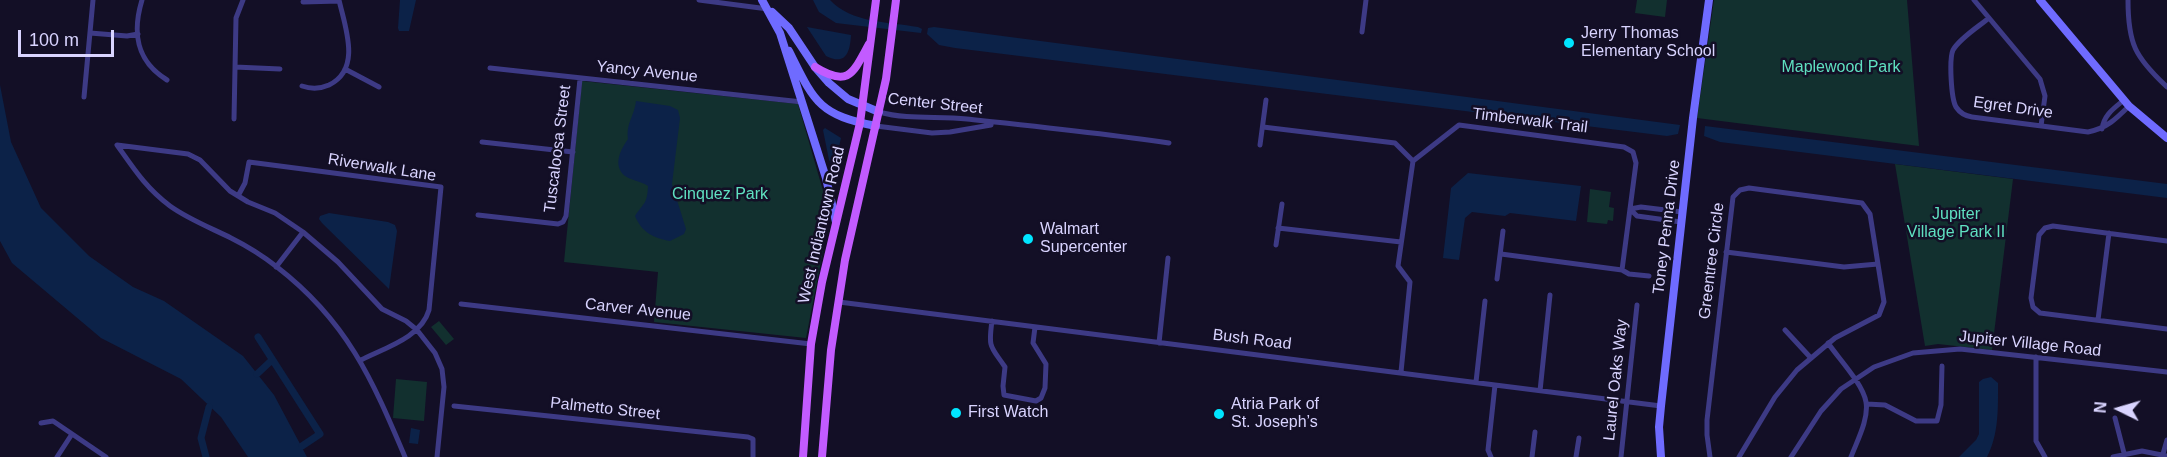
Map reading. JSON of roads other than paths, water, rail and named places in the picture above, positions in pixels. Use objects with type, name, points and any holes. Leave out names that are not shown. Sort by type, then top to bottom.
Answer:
[{"type":"main road","name":"West Indiantown Road","points":[[803,457],[811,344],[822,282],[860,123],[876,0]]},
{"type":"main road","name":"West Indiantown Road","points":[[822,457],[830,360],[845,260],[879,112],[896,0]]},
{"type":"main road","points":[[815,67],[837,78],[849,74],[859,63],[872,35]]},
{"type":"street","points":[[84,97],[93,0]]},
{"type":"street","points":[[142,0],[139,10],[138,41],[147,65],[167,80]]},
{"type":"street","points":[[234,119],[236,18],[243,0]]},
{"type":"street","points":[[302,86],[324,87],[336,81],[345,69],[349,58],[348,38],[339,0],[303,2]]},
{"type":"street","points":[[699,0],[769,9]]},
{"type":"street","name":"Center Street","points":[[762,0],[789,28],[815,67],[829,83],[848,99],[879,112],[894,116],[965,119],[1118,135],[1169,143]]},
{"type":"street","points":[[1362,33],[1366,0]]},
{"type":"street","name":"Toney Penna Drive","points":[[1661,457],[1659,428],[1661,406],[1682,212],[1709,0]]},
{"type":"street","points":[[1974,0],[2040,79],[2045,96],[2041,126]]},
{"type":"street","points":[[2040,0],[2127,103],[2167,138]]},
{"type":"street","points":[[2127,0],[2128,29],[2134,47],[2167,87]]},
{"type":"street","name":"Center Street","points":[[769,9],[780,33],[828,186],[836,226]]},
{"type":"street","name":"Egret Drive","points":[[1989,18],[1952,52],[1956,107],[1962,114],[2088,132],[2102,129]]},
{"type":"street","points":[[90,33],[127,36],[138,34]]},
{"type":"street","points":[[780,33],[807,87],[822,106],[831,113],[876,126]]},
{"type":"street","points":[[235,67],[280,69]]},
{"type":"street","name":"Yancy Avenue","points":[[490,68],[802,102]]},
{"type":"street","points":[[345,69],[379,87]]},
{"type":"street","name":"Tuscaloosa Street","points":[[478,215],[558,224],[563,222],[566,216],[580,79]]},
{"type":"street","points":[[1260,145],[1266,100]]},
{"type":"street","points":[[2102,129],[2103,120],[2107,115],[2127,103]]},
{"type":"street","points":[[2102,129],[2114,121],[2127,103]]},
{"type":"street","name":"Center Street","points":[[876,126],[932,133],[999,124]]},
{"type":"street","name":"Timberwalk Trail","points":[[1413,161],[1459,125],[1624,147],[1632,152],[1636,163],[1622,270]]},
{"type":"street","points":[[1263,127],[1395,143],[1413,161],[1398,266],[1410,282],[1401,372]]},
{"type":"street","points":[[482,142],[573,152]]},
{"type":"street","points":[[405,457],[361,360],[324,310],[276,267],[233,239],[172,207],[143,183],[117,145],[192,156],[204,163],[221,183],[238,196],[275,213],[303,232],[338,262],[382,309],[406,321],[417,330],[435,353],[442,369],[444,387],[437,457]]},
{"type":"street","name":"Riverwalk Lane","points":[[238,196],[245,183],[249,162],[441,187],[429,310],[417,330]]},
{"type":"street","name":"Greentree Circle","points":[[1710,457],[1707,420],[1733,197],[1740,190],[1749,188],[1862,203],[1870,214],[1884,302],[1882,311],[1875,317],[1846,331],[1810,357],[1775,397],[1739,457]]},
{"type":"street","points":[[1276,245],[1282,204]]},
{"type":"street","points":[[1630,209],[1641,207],[1682,212]]},
{"type":"street","points":[[1630,209],[1637,216],[1681,222]]},
{"type":"street","points":[[2167,241],[2054,226],[2045,228],[2039,235],[2031,298],[2033,307],[2040,313],[2167,327]]},
{"type":"street","points":[[1278,228],[1401,242]]},
{"type":"street","points":[[1497,279],[1503,231]]},
{"type":"street","points":[[276,267],[303,232]]},
{"type":"street","points":[[2098,320],[2109,233]]},
{"type":"street","points":[[1726,252],[1844,267],[1878,264]]},
{"type":"street","points":[[1501,254],[1622,270],[1629,274],[1649,276]]},
{"type":"street","points":[[1159,343],[1168,258]]},
{"type":"street","points":[[1540,391],[1550,295]]},
{"type":"street","points":[[1476,382],[1485,301]]},
{"type":"street","name":"Bush Road","points":[[839,302],[1661,406]]},
{"type":"street","name":"Carver Avenue","points":[[461,304],[811,344]]},
{"type":"street","name":"Laurel Oaks Way","points":[[1621,457],[1637,306]]},
{"type":"street","points":[[992,321],[991,349],[1005,367],[1003,386],[1005,394],[1036,401],[1041,398],[1047,376],[1046,364],[1033,343],[1035,327]]},
{"type":"street","points":[[361,360],[417,330]]},
{"type":"street","points":[[1785,330],[1810,357]]},
{"type":"street","points":[[1828,343],[1863,391],[1867,404],[1866,414],[1851,457]]},
{"type":"street","name":"Jupiter Village Road","points":[[1791,457],[1821,411],[1854,379],[1890,360],[1924,350],[1960,349],[2167,372]]},
{"type":"street","points":[[2036,357],[2036,441],[2045,457]]},
{"type":"street","points":[[1867,404],[1885,405],[1916,421],[1937,421],[1941,405],[1942,366]]},
{"type":"street","points":[[1491,457],[1488,450],[1495,385]]},
{"type":"street","name":"Palmetto Street","points":[[454,406],[748,437],[753,439],[753,457]]},
{"type":"street","points":[[2115,418],[2124,453]]},
{"type":"street","points":[[41,423],[52,422],[106,457]]},
{"type":"street","points":[[1532,457],[1535,432]]},
{"type":"street","points":[[57,457],[72,434]]},
{"type":"street","points":[[1576,457],[1579,438]]},
{"type":"street","points":[[2114,457],[2124,453],[2142,451],[2165,455],[2167,440]]},
{"type":"water","points":[[400,0],[416,0],[409,31],[399,31],[398,28]]},
{"type":"water","points":[[813,0],[830,0],[839,8],[859,17],[918,27],[922,29],[921,33],[836,23],[819,12]]},
{"type":"water","points":[[807,27],[851,35],[846,56],[833,59],[826,56]]},
{"type":"water","points":[[928,28],[1680,125],[1678,134],[1667,136],[955,48],[939,45],[927,34]]},
{"type":"water","points":[[0,85],[11,142],[41,208],[89,256],[133,287],[164,301],[243,356],[274,395],[307,457],[248,457],[221,417],[181,379],[101,338],[12,263],[0,241]]},
{"type":"water","points":[[636,101],[670,106],[678,110],[680,118],[672,184],[686,229],[684,234],[670,241],[654,236],[641,227],[635,216],[646,200],[648,186],[625,176],[619,167],[619,157],[628,139],[628,129]]},
{"type":"water","points":[[1705,126],[2167,184],[2167,198],[1720,142],[1704,136]]},
{"type":"water","points":[[825,128],[841,138],[835,164],[829,160],[823,130]]},
{"type":"water","points":[[1468,173],[1581,186],[1576,221],[1510,213],[1505,216],[1472,212],[1465,218],[1459,260],[1443,258],[1451,188]]},
{"type":"water","points":[[329,213],[395,225],[397,231],[389,289],[322,223],[320,216]]},
{"type":"water","points":[[1991,377],[1998,383],[1998,392],[1997,421],[1991,448],[1987,457],[1959,457],[1979,434],[1979,382]]},
{"type":"water","points":[[411,428],[420,430],[418,444],[409,443]]},
{"type":"waterway","points":[[258,337],[320,434],[302,446]]},
{"type":"waterway","points":[[257,374],[272,360]]},
{"type":"waterway","points":[[206,457],[201,438],[209,407]]},
{"type":"place","name":"Jerry Thomas Elementary School","points":[[1569,43]]},
{"type":"place","name":"Walmart Supercenter","points":[[1028,239]]},
{"type":"place","name":"First Watch","points":[[956,413]]},
{"type":"place","name":"Atria Park of St. Joseph’s","points":[[1219,414]]},
{"type":"park label","name":"Maplewood Park","points":[[1841,68]]},
{"type":"park label","name":"Cinquez Park","points":[[720,195]]},
{"type":"park label","name":"Jupiter Village Park II","points":[[1956,224]]}]
